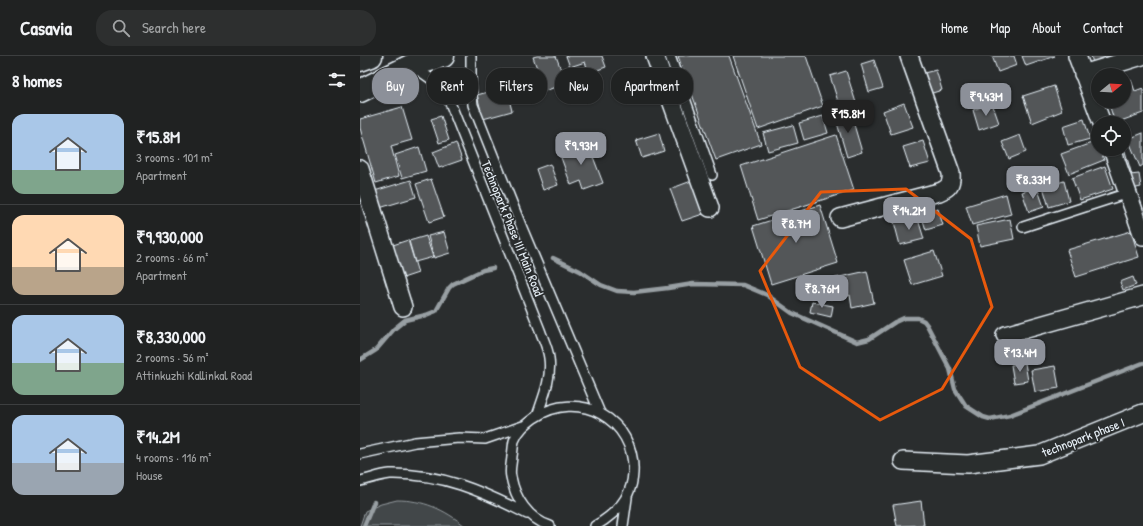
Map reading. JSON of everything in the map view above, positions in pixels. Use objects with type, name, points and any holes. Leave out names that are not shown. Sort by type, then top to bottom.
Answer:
[{"type":"main road","points":[[360,60],[371,56]]},
{"type":"main road","points":[[360,91],[410,66],[443,56]]},
{"type":"street","points":[[655,56],[710,208]]},
{"type":"street","points":[[840,218],[939,192],[948,188],[952,182],[951,173],[909,56]]},
{"type":"street","points":[[1077,56],[1099,116]]},
{"type":"street","points":[[1083,74],[1142,56]]},
{"type":"street","points":[[1115,156],[1143,236]]},
{"type":"street","points":[[360,169],[403,307]]},
{"type":"street","points":[[1005,336],[1143,296]]},
{"type":"street","name":"technopark phase I","points":[[903,461],[968,464],[1039,454],[1143,413]]},
{"type":"lane","name":"Technopark Phase III Main Road","points":[[471,56],[471,85],[474,105],[522,228],[600,413]]},
{"type":"lane","points":[[670,56],[712,174]]},
{"type":"lane","name":"Technopark Phase III Main Road","points":[[410,66],[428,75],[442,90],[448,100],[540,330],[549,359],[550,372],[548,384],[537,416]]},
{"type":"lane","points":[[1022,227],[1128,193]]},
{"type":"lane","points":[[360,454],[415,442],[459,438],[485,439],[523,426],[537,416],[552,409],[568,406],[584,407],[600,413],[613,422],[624,434],[631,448],[634,464],[633,479],[628,495],[623,526]]},
{"type":"lane","points":[[523,426],[514,441],[510,474],[514,490],[522,505],[533,517]]},
{"type":"lane","points":[[360,481],[389,474],[446,479],[500,500],[549,526]]},
{"type":"lane","points":[[595,526],[608,519],[620,508],[628,495]]},
{"type":"lane","points":[[625,514],[629,526]]},
{"type":"highlighted area","points":[[906,189],[971,239],[992,307],[942,389],[880,420],[800,367],[760,271],[821,192]]},
{"type":"shaded area","points":[[397,500],[416,502],[441,510],[465,526],[360,526],[365,511],[381,504]]},
{"type":"building","points":[[556,56],[560,68],[555,68],[555,87],[547,90],[547,68],[537,68],[533,57]]},
{"type":"building","points":[[566,56],[602,56],[606,67],[587,68],[585,62],[570,67]]},
{"type":"building","points":[[678,56],[729,56],[761,144],[716,160],[693,97],[693,68],[682,68]]},
{"type":"building","points":[[733,56],[806,56],[823,106],[758,129]]},
{"type":"building","points":[[992,56],[1014,56],[1017,65],[998,72]]},
{"type":"building","points":[[1022,56],[1055,56],[1026,66]]},
{"type":"building","points":[[1091,56],[1126,56],[1094,67]]},
{"type":"building","points":[[874,60],[883,88],[869,92],[861,64]]},
{"type":"building","points":[[936,70],[942,90],[926,95],[920,74]]},
{"type":"building","points":[[846,71],[857,106],[841,111],[830,76]]},
{"type":"building","points":[[1131,80],[1135,91],[1143,88],[1143,113],[1131,117],[1131,116],[1113,116],[1110,108],[1131,108]]},
{"type":"building","points":[[1054,86],[1062,111],[1032,123],[1023,96]]},
{"type":"building","points":[[486,93],[486,104],[510,104],[512,111],[483,119],[478,95]]},
{"type":"building","points":[[904,103],[913,127],[891,134],[883,111]]},
{"type":"building","points":[[992,103],[999,123],[979,130],[973,110]]},
{"type":"building","points":[[402,107],[412,140],[391,146],[399,176],[376,183],[360,128],[360,119]]},
{"type":"building","points":[[850,111],[862,152],[847,157],[835,116]]},
{"type":"building","points":[[441,116],[449,140],[439,143],[431,119]]},
{"type":"building","points":[[823,116],[828,133],[804,140],[799,123]]},
{"type":"building","points":[[1084,119],[1090,139],[1068,145],[1063,126]]},
{"type":"building","points":[[793,125],[798,143],[768,151],[763,133]]},
{"type":"building","points":[[659,133],[664,151],[642,158],[636,140]]},
{"type":"building","points":[[1143,133],[1143,165],[1140,167],[1131,146],[1131,138]]},
{"type":"building","points":[[836,135],[854,190],[758,220],[741,166]]},
{"type":"building","points":[[1020,135],[1026,152],[1009,159],[1002,142]]},
{"type":"building","points":[[587,141],[603,183],[584,190],[581,181],[571,185],[559,152]]},
{"type":"building","points":[[923,141],[930,163],[910,168],[903,147]]},
{"type":"building","points":[[456,143],[462,160],[439,168],[433,152]]},
{"type":"building","points":[[1091,143],[1091,156],[1103,156],[1104,160],[1069,174],[1061,154]]},
{"type":"building","points":[[419,147],[426,171],[402,178],[395,155]]},
{"type":"building","points":[[1116,156],[1126,156],[1132,175],[1122,178]]},
{"type":"building","points":[[550,164],[558,185],[543,190],[536,169]]},
{"type":"building","points":[[1105,166],[1113,189],[1080,200],[1072,178]]},
{"type":"building","points":[[1139,174],[1141,187],[1132,189],[1130,175]]},
{"type":"building","points":[[431,179],[444,217],[429,222],[416,184]]},
{"type":"building","points":[[411,180],[416,197],[376,209],[371,192]]},
{"type":"building","points":[[694,180],[706,213],[682,221],[670,189]]},
{"type":"building","points":[[1064,181],[1069,201],[1049,207],[1043,187]]},
{"type":"building","points":[[1037,187],[1044,207],[1029,212],[1022,192]]},
{"type":"building","points":[[1006,194],[1011,214],[972,225],[966,206]]},
{"type":"building","points":[[820,205],[838,263],[771,284],[753,226]]},
{"type":"building","points":[[938,209],[943,225],[926,230],[921,214]]},
{"type":"building","points":[[917,216],[924,239],[900,245],[894,222]]},
{"type":"building","points":[[1010,219],[1014,239],[980,246],[976,226]]},
{"type":"building","points":[[1131,231],[1139,257],[1076,277],[1067,250]]},
{"type":"building","points":[[444,232],[450,253],[434,258],[428,236]]},
{"type":"building","points":[[426,236],[433,257],[415,262],[409,241]]},
{"type":"building","points":[[408,240],[418,273],[397,280],[387,247]]},
{"type":"building","points":[[934,251],[942,276],[912,285],[904,260]]},
{"type":"building","points":[[867,271],[874,303],[852,308],[850,295],[830,299],[826,280]]},
{"type":"building","points":[[1133,277],[1136,285],[1123,290],[1120,282]]},
{"type":"building","points":[[812,302],[833,306],[831,317],[810,312]]},
{"type":"building","points":[[1025,363],[1028,381],[1014,383],[1011,365]]},
{"type":"building","points":[[1055,366],[1059,388],[1035,392],[1031,370]]},
{"type":"building","points":[[921,501],[924,525],[897,526],[893,505]]},
{"type":"waterway","points":[[553,258],[580,271],[601,285],[617,291],[634,292],[693,284],[743,285],[767,295],[792,313],[857,342],[869,339],[895,322],[904,318],[918,318],[924,321],[927,325],[950,369],[955,389],[966,406],[983,417],[990,419],[1010,415],[1143,363]]},
{"type":"waterway","points":[[360,360],[376,350],[394,329],[405,320],[436,311],[449,288],[453,284],[483,270],[493,268]]},
{"type":"waterway","points":[[364,526],[374,502]]}]
